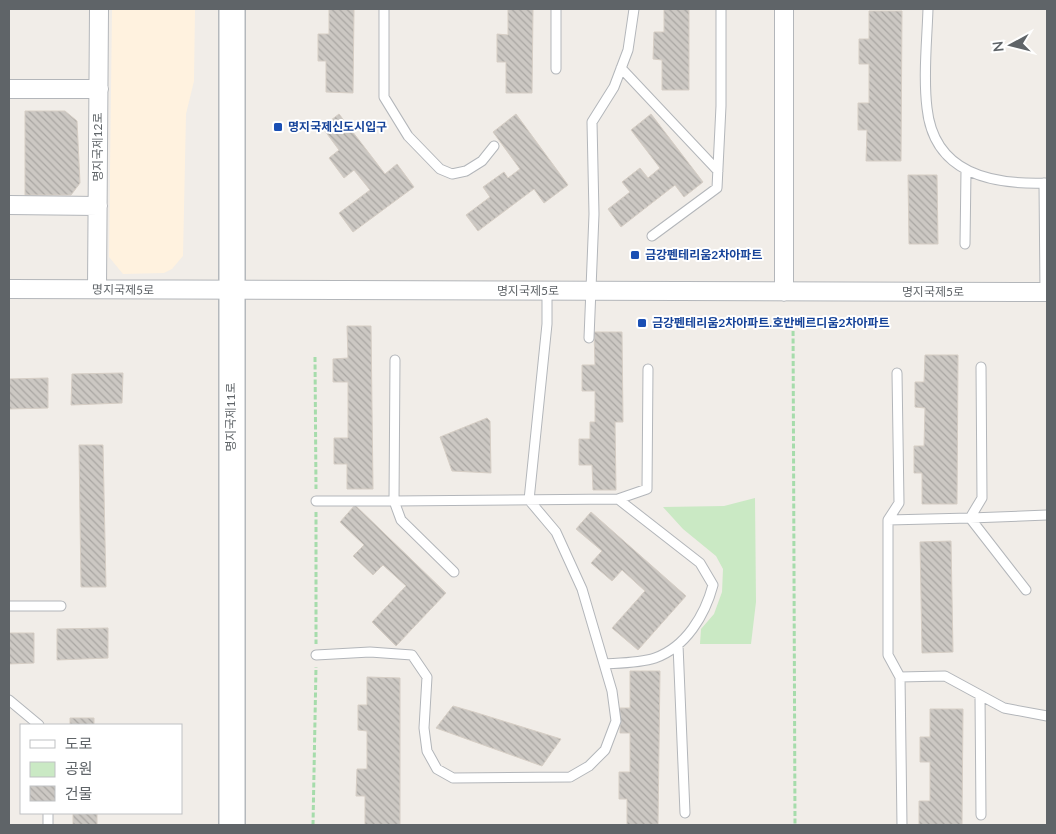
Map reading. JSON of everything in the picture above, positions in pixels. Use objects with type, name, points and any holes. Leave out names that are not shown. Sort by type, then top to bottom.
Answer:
[{"type":"main road","name":"명지국제11로","points":[[232,9],[232,825]]},
{"type":"street","name":"명지국제12로","points":[[98,289],[99,9]]},
{"type":"street","points":[[784,9],[784,292]]},
{"type":"street","points":[[9,89],[99,89]]},
{"type":"street","points":[[9,205],[98,206]]},
{"type":"street","name":"명지국제5로","points":[[9,289],[1046,292]]},
{"type":"lane","points":[[384,9],[384,97],[408,136],[440,169],[452,174],[466,171],[482,161],[494,146]]},
{"type":"lane","points":[[556,9],[556,69]]},
{"type":"lane","points":[[589,338],[594,214],[592,122],[614,87],[628,50],[634,9]]},
{"type":"lane","points":[[652,236],[717,188],[722,106],[721,9]]},
{"type":"lane","points":[[928,9],[926,107],[930,126],[941,148],[966,172],[983,178],[1046,183],[1046,292]]},
{"type":"lane","points":[[621,68],[718,171]]},
{"type":"lane","points":[[965,244],[966,172]]},
{"type":"lane","points":[[316,654],[370,652],[412,656],[426,678],[424,728],[427,751],[436,769],[453,778],[570,776],[588,766],[606,750],[616,721],[604,664],[582,589],[556,532],[529,500],[548,324],[547,292]]},
{"type":"lane","points":[[395,360],[394,501],[401,520],[454,572]]},
{"type":"lane","points":[[970,518],[982,498],[981,367]]},
{"type":"lane","points":[[316,501],[618,498],[647,488],[648,369]]},
{"type":"lane","points":[[897,373],[899,503],[888,520],[888,656],[900,677],[902,825]]},
{"type":"lane","points":[[604,664],[655,658],[678,645],[708,606],[713,585],[700,563],[618,498]]},
{"type":"lane","points":[[888,520],[1047,515]]},
{"type":"lane","points":[[970,518],[1026,590]]},
{"type":"lane","points":[[9,606],[60,606]]},
{"type":"lane","points":[[678,645],[685,813]]},
{"type":"lane","points":[[900,677],[945,676],[962,683],[980,696],[1004,708],[1047,716]]},
{"type":"lane","points":[[980,696],[981,815]]},
{"type":"lane","points":[[9,700],[38,724]]},
{"type":"path","points":[[793,316],[795,825]]},
{"type":"path","points":[[315,357],[316,501]]},
{"type":"shaded area","points":[[112,9],[195,9],[194,81],[186,114],[183,256],[172,269],[164,273],[123,274],[109,257]]},
{"type":"green space","points":[[755,498],[756,602],[751,644],[700,644],[701,629],[714,614],[722,592],[723,569],[716,556],[683,529],[663,507],[724,506]]},
{"type":"building","points":[[329,9],[354,9],[353,93],[326,92],[326,61],[318,61],[318,34],[329,34]]},
{"type":"building","points":[[508,9],[533,9],[532,93],[506,93],[506,62],[497,62],[497,34],[508,35]]},
{"type":"building","points":[[664,9],[689,9],[689,90],[662,90],[662,60],[653,59],[654,32],[664,32]]},
{"type":"building","points":[[869,11],[902,11],[901,161],[866,161],[867,130],[858,130],[858,103],[869,103],[869,64],[859,64],[859,39],[869,39]]},
{"type":"building","points":[[25,111],[65,111],[77,121],[80,183],[71,195],[25,195]]},
{"type":"building","points":[[339,114],[385,174],[397,164],[414,187],[353,232],[339,213],[370,190],[354,170],[344,178],[329,158],[339,150],[322,127]]},
{"type":"building","points":[[516,114],[568,185],[544,203],[534,189],[478,231],[466,215],[490,197],[483,187],[504,172],[508,178],[520,169],[493,132]]},
{"type":"building","points":[[651,114],[703,182],[684,197],[675,185],[621,227],[608,209],[630,192],[622,182],[640,168],[648,178],[660,168],[631,130]]},
{"type":"building","points":[[908,175],[937,175],[938,244],[909,244]]},
{"type":"building","points":[[347,326],[371,326],[373,489],[347,489],[347,464],[334,464],[334,438],[348,438],[348,382],[333,382],[333,359],[348,358]]},
{"type":"building","points":[[594,332],[622,332],[623,422],[615,422],[616,490],[593,490],[592,465],[579,465],[579,439],[590,439],[590,422],[595,422],[595,391],[582,391],[582,365],[595,365]]},
{"type":"building","points":[[925,355],[958,355],[957,504],[922,504],[922,473],[914,473],[914,446],[924,446],[925,408],[915,407],[915,382],[924,382]]},
{"type":"building","points":[[123,373],[122,403],[71,405],[72,374]]},
{"type":"building","points":[[48,378],[48,408],[9,409],[9,379]]},
{"type":"building","points":[[487,418],[490,421],[491,473],[452,471],[440,437]]},
{"type":"building","points":[[79,445],[103,445],[106,587],[81,587]]},
{"type":"building","points":[[355,505],[446,593],[396,646],[372,622],[406,586],[383,565],[373,575],[353,556],[364,545],[340,522]]},
{"type":"building","points":[[591,512],[686,596],[638,650],[612,628],[645,591],[622,570],[612,581],[591,563],[602,551],[576,529]]},
{"type":"building","points":[[951,541],[953,652],[922,653],[920,542]]},
{"type":"building","points":[[108,628],[108,658],[57,660],[57,629]]},
{"type":"building","points":[[9,633],[34,633],[34,663],[9,664]]},
{"type":"building","points":[[630,671],[660,671],[658,825],[627,825],[627,799],[619,799],[619,772],[630,772],[630,733],[620,733],[620,708],[630,708]]},
{"type":"building","points":[[367,677],[400,678],[400,825],[365,825],[365,796],[356,796],[357,769],[367,769],[367,731],[358,730],[358,705],[367,705]]},
{"type":"building","points":[[453,706],[561,739],[542,766],[436,728]]},
{"type":"building","points":[[930,709],[963,709],[962,825],[919,825],[919,801],[930,801],[930,762],[920,762],[920,737],[930,737]]},
{"type":"building","points":[[70,718],[94,718],[94,724],[70,724]]},
{"type":"building","points":[[73,814],[97,814],[97,825],[73,825]]},
{"type":"place","name":"명지국제신도시입구","points":[[278,127]]},
{"type":"place","name":"금강펜테리움2차아파트","points":[[635,255]]},
{"type":"place","name":"금강펜테리움2차아파트.호반베르디움2차아파트","points":[[642,323]]}]
